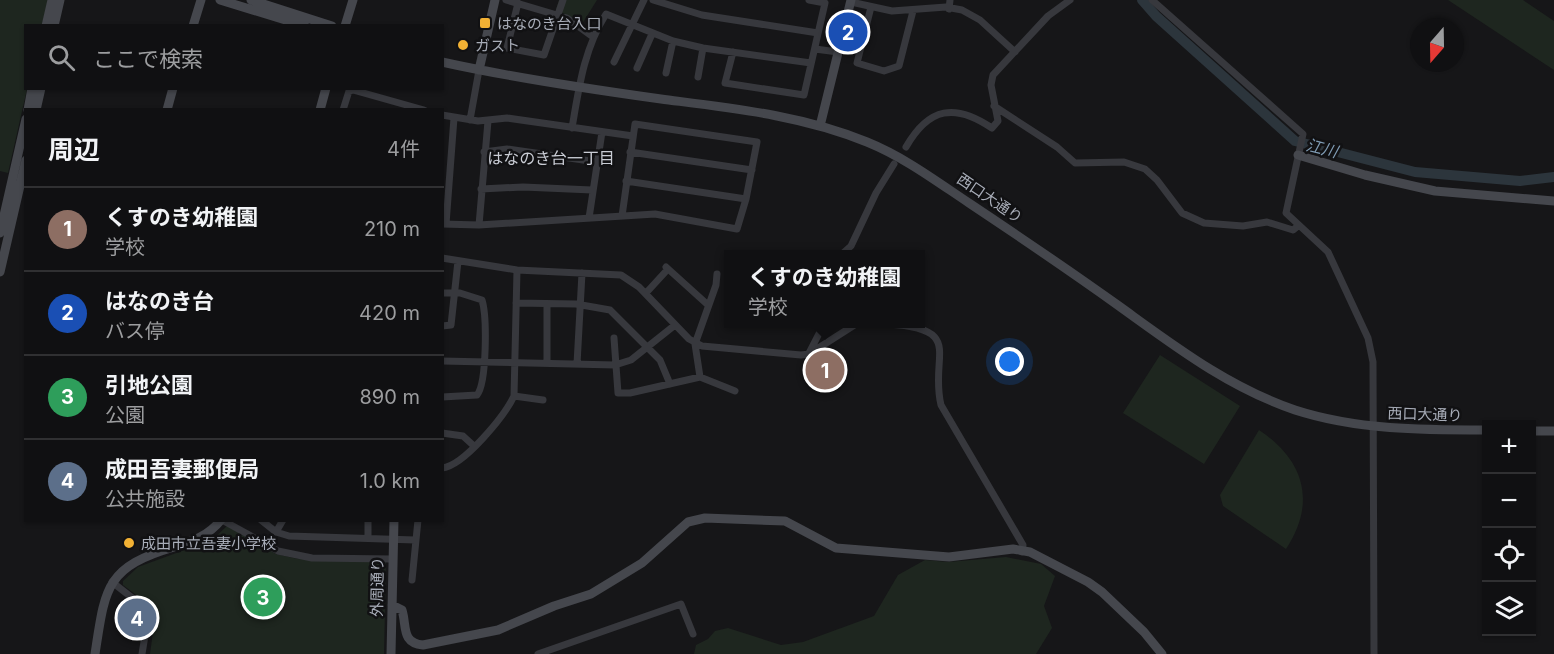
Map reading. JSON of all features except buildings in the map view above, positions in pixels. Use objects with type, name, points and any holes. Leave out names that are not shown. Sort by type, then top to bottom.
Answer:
[{"type":"street","points":[[46,24],[52,0]]},
{"type":"street","points":[[54,24],[60,0]]},
{"type":"street","points":[[194,24],[201,0]]},
{"type":"street","points":[[220,0],[298,24]]},
{"type":"street","points":[[251,0],[326,24]]},
{"type":"street","points":[[346,24],[353,0]]},
{"type":"street","points":[[470,120],[495,0]]},
{"type":"street","points":[[506,0],[582,26],[593,37]]},
{"type":"street","points":[[518,3],[507,46],[510,50],[546,54],[563,0]]},
{"type":"street","points":[[614,62],[644,0]]},
{"type":"street","points":[[653,0],[702,15],[818,33]]},
{"type":"street","points":[[733,52],[725,83],[804,95],[825,3],[810,0]]},
{"type":"street","points":[[888,10],[891,0]]},
{"type":"street","points":[[949,9],[950,0]]},
{"type":"street","points":[[906,147],[919,126],[940,114],[963,113],[992,128],[998,121],[991,85],[993,75],[1048,16],[1071,0]]},
{"type":"street","points":[[1152,0],[1301,131],[1303,138],[1286,213],[1328,252],[1368,339],[1374,362],[1374,654]]},
{"type":"street","points":[[820,126],[851,1],[888,10],[962,10],[980,20],[1015,52]]},
{"type":"street","points":[[871,7],[856,63],[884,71],[899,66],[913,10]]},
{"type":"street","points":[[572,128],[579,86],[593,37],[606,14],[673,41],[703,48],[812,63]]},
{"type":"street","points":[[637,68],[652,34]]},
{"type":"street","points":[[666,73],[673,41]]},
{"type":"street","points":[[698,77],[703,48]]},
{"type":"street","points":[[816,49],[838,52]]},
{"type":"street","name":"西口大通り","points":[[444,62],[579,86],[763,112],[820,126],[873,145],[919,168],[1187,357],[1233,384],[1305,412],[1375,427],[1482,430]]},
{"type":"street","points":[[27,108],[32,90]]},
{"type":"street","points":[[36,108],[41,90]]},
{"type":"street","points":[[321,108],[325,90]]},
{"type":"street","points":[[345,108],[349,91],[352,90],[417,108]]},
{"type":"street","points":[[168,108],[172,93]]},
{"type":"street","points":[[994,106],[1057,147],[1075,163],[1124,162],[1151,173],[1185,216],[1204,223],[1243,226],[1266,222],[1293,230],[1298,226]]},
{"type":"street","points":[[444,116],[488,121],[507,118],[633,136]]},
{"type":"street","points":[[454,118],[446,167],[444,224],[478,225],[655,214],[737,229],[746,199],[757,142],[639,124],[634,126],[622,216]]},
{"type":"street","points":[[478,225],[488,121]]},
{"type":"street","points":[[0,233],[24,127]]},
{"type":"street","points":[[589,218],[602,132]]},
{"type":"street","points":[[484,152],[523,151],[597,162]]},
{"type":"street","points":[[630,152],[752,170]]},
{"type":"street","points":[[1298,153],[1365,175],[1435,191],[1554,201]]},
{"type":"street","points":[[847,250],[876,193],[894,164]]},
{"type":"street","points":[[0,272],[24,169]]},
{"type":"street","points":[[626,181],[746,199]]},
{"type":"street","points":[[481,189],[523,187],[592,190]]},
{"type":"street","points":[[444,258],[518,270],[621,275],[646,293],[675,325],[697,343],[713,349],[809,354],[850,328]]},
{"type":"street","points":[[444,326],[451,325],[458,261]]},
{"type":"street","points":[[646,293],[667,268],[708,305]]},
{"type":"street","points":[[444,467],[459,462],[504,413],[514,396],[518,270]]},
{"type":"street","points":[[578,364],[582,273]]},
{"type":"street","points":[[699,377],[695,346],[716,285],[717,274]]},
{"type":"street","points":[[444,293],[480,298],[483,303],[483,387],[477,395],[444,397]]},
{"type":"street","points":[[516,303],[579,304],[599,306],[614,312],[663,364],[670,384]]},
{"type":"street","points":[[547,304],[547,363]]},
{"type":"street","points":[[444,361],[615,365],[631,360],[675,325]]},
{"type":"street","points":[[809,354],[822,328]]},
{"type":"street","points":[[923,328],[930,332],[941,349],[939,396],[941,405],[1023,545],[1022,552]]},
{"type":"street","points":[[614,338],[618,393],[630,393],[699,377],[735,391]]},
{"type":"street","points":[[514,396],[543,400]]},
{"type":"street","points":[[1536,430],[1554,431]]},
{"type":"street","points":[[444,433],[463,436],[474,446]]},
{"type":"street","points":[[392,606],[402,610],[406,637],[418,645],[498,630],[591,594],[648,558],[684,524],[705,518],[785,521],[836,548],[949,557],[1005,550],[1030,552],[1096,587],[1144,632],[1162,654]]},
{"type":"street","points":[[94,654],[104,598],[121,571],[141,558],[202,537],[220,522]]},
{"type":"street","points":[[226,522],[278,551],[312,558],[393,559]]},
{"type":"street","points":[[264,522],[276,532],[289,536],[415,540]]},
{"type":"street","points":[[276,532],[282,522]]},
{"type":"street","points":[[368,522],[368,537]]},
{"type":"street","name":"外周通り","points":[[391,654],[394,522]]},
{"type":"street","points":[[412,580],[418,522]]},
{"type":"street","points":[[112,582],[149,611],[142,654]]},
{"type":"street","points":[[538,654],[550,652],[681,604],[693,634]]},
{"type":"shaded area","points":[[0,0],[48,0],[42,24],[24,24],[24,90],[27,90],[8,173],[0,171]]},
{"type":"shaded area","points":[[559,0],[597,0],[582,24],[556,9]]},
{"type":"shaded area","points":[[1448,0],[1523,0],[1554,21],[1554,70]]},
{"type":"shaded area","points":[[1160,355],[1240,406],[1204,464],[1123,413]]},
{"type":"shaded area","points":[[1259,430],[1287,455],[1301,483],[1303,499],[1301,515],[1296,532],[1286,549],[1223,506],[1220,495]]},
{"type":"shaded area","points":[[227,526],[276,554],[298,559],[386,561],[384,654],[150,654],[156,610],[123,585],[123,581],[138,567],[212,540]]},
{"type":"shaded area","points":[[1006,557],[1041,564],[1055,576],[1044,606],[1052,628],[1036,654],[694,654],[696,645],[708,639],[715,631],[728,628],[781,645],[803,642],[874,616],[898,575],[925,560],[948,562]]},
{"type":"waterway","name":"江川","points":[[1142,0],[1156,16],[1295,141],[1415,172],[1520,181],[1554,177]]},
{"type":"place","name":"はなのき台入口","points":[[485,23]]},
{"type":"place","name":"はなのき台","points":[[848,32]]},
{"type":"place","name":"ガスト","points":[[463,45]]},
{"type":"place","name":"くすのき幼稚園","points":[[825,370]]},
{"type":"place","name":"成田市立吾妻小学校","points":[[129,543]]},
{"type":"place","name":"引地公園","points":[[263,597]]},
{"type":"place","name":"成田吾妻郵便局","points":[[137,618]]},
{"type":"district","name":"はなのき台一丁目","points":[[551,158]]}]
